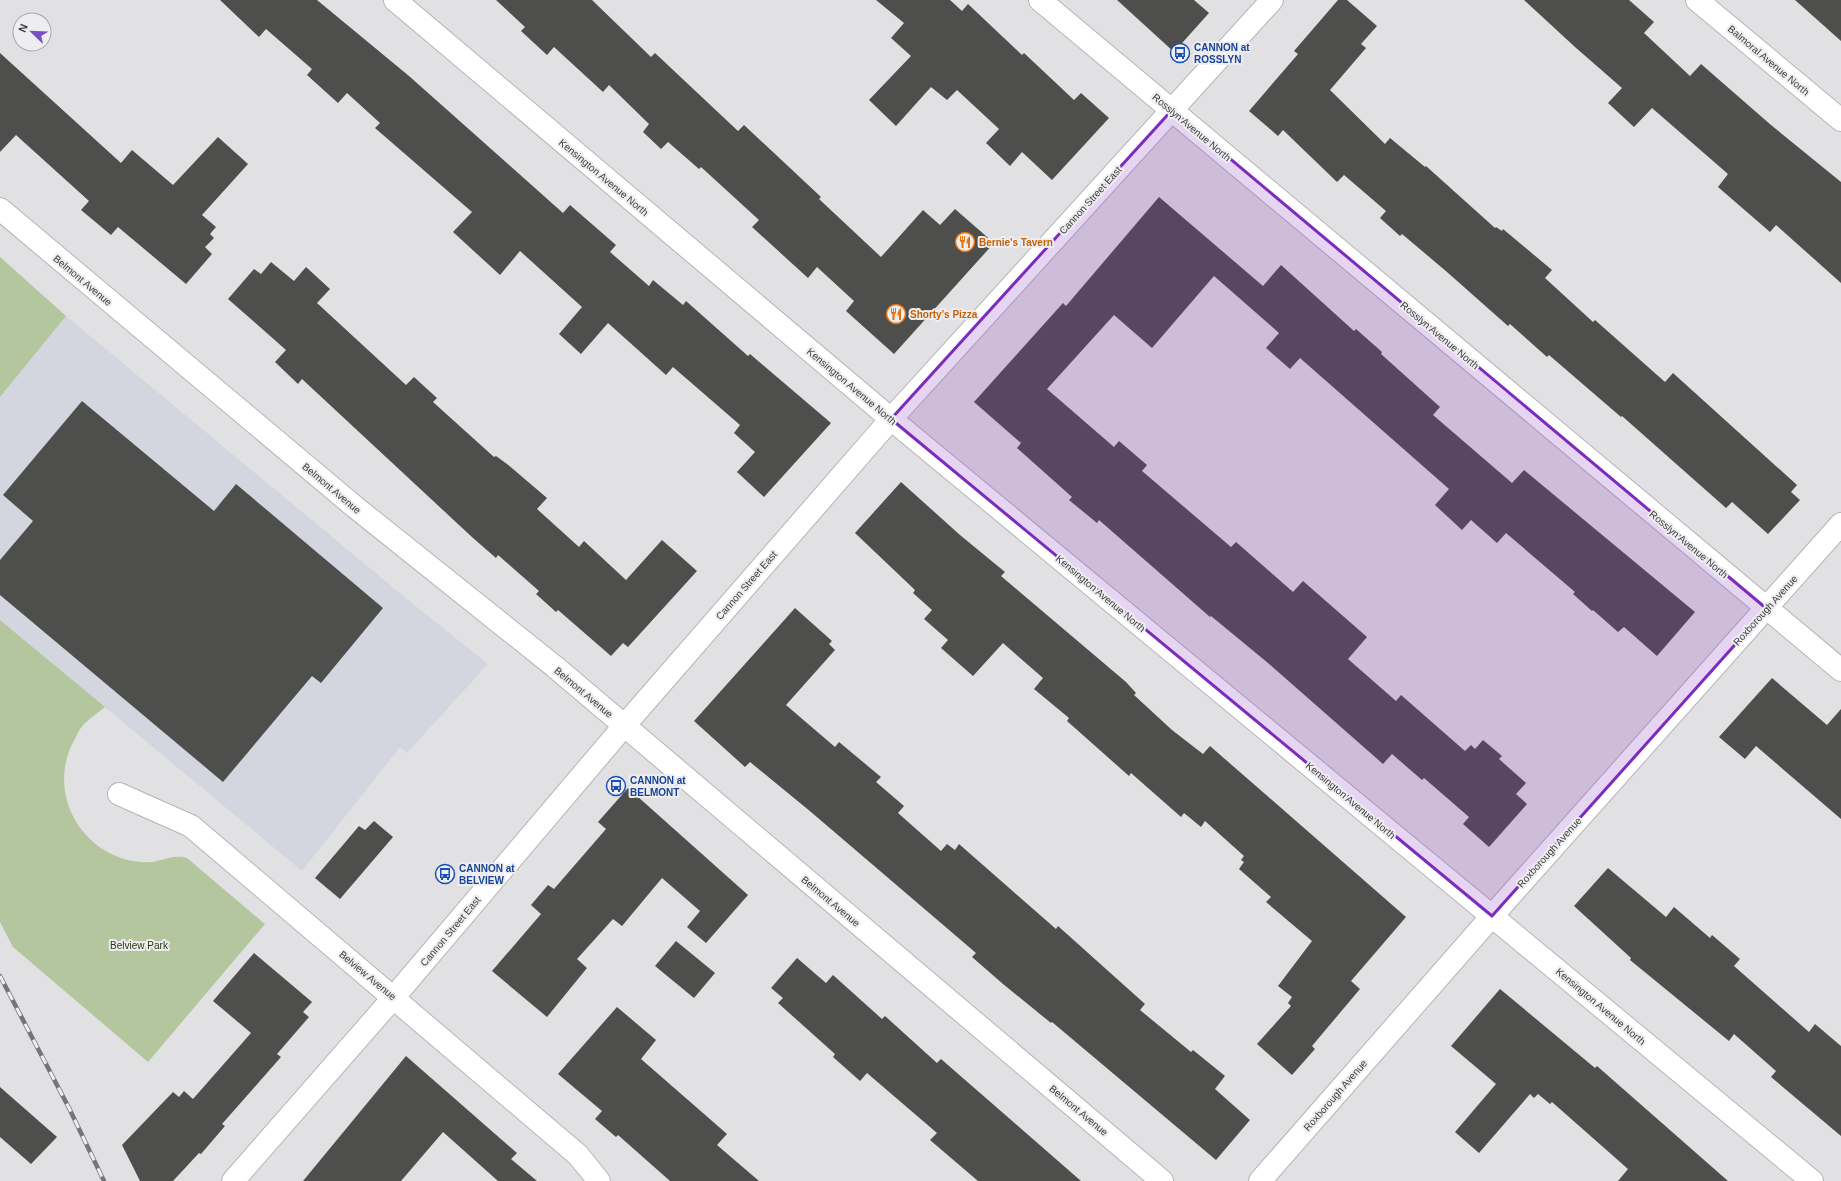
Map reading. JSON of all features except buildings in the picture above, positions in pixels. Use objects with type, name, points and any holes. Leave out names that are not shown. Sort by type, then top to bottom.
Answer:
[{"type":"street","name":"Kensington Avenue North","points":[[395,0],[891,419],[1812,1181]]},
{"type":"street","name":"Rosslyn Avenue North","points":[[1040,0],[1841,670]]},
{"type":"street","name":"Cannon Street East","points":[[233,1181],[394,997],[624,726],[891,419],[1272,0]]},
{"type":"street","name":"Balmoral Avenue North","points":[[1697,0],[1841,120]]},
{"type":"street","name":"Belmont Avenue","points":[[0,209],[355,507],[548,661],[1162,1181]]},
{"type":"street","name":"Roxborough Avenue","points":[[1260,1181],[1492,916],[1767,609],[1841,524]]},
{"type":"street","name":"Belview Avenue","points":[[119,794],[191,826],[394,997],[578,1155],[599,1181]]},
{"type":"highlighted area","points":[[1172,110],[1767,609],[1492,916],[891,419]]},
{"type":"shaded area","points":[[66,316],[407,599],[488,664],[407,753],[400,747],[302,871],[0,620],[0,397]]},
{"type":"green space","points":[[0,257],[66,316],[0,397]]},
{"type":"green space","name":"Belview Park","points":[[0,620],[105,707],[86,722],[80,729],[68,755],[64,773],[65,791],[70,808],[78,824],[89,838],[104,850],[128,860],[149,862],[174,857],[187,858],[265,924],[148,1062],[13,947],[0,922]]},
{"type":"railway","points":[[0,976],[69,1108],[104,1181]]},
{"type":"place","name":"CANNON at ROSSLYN","points":[[1180,53]]},
{"type":"place","name":"Bernie's Tavern","points":[[965,242]]},
{"type":"place","name":"Shorty's Pizza","points":[[896,314]]},
{"type":"place","name":"CANNON at BELMONT","points":[[616,786]]},
{"type":"place","name":"CANNON at BELVIEW","points":[[445,874]]}]
